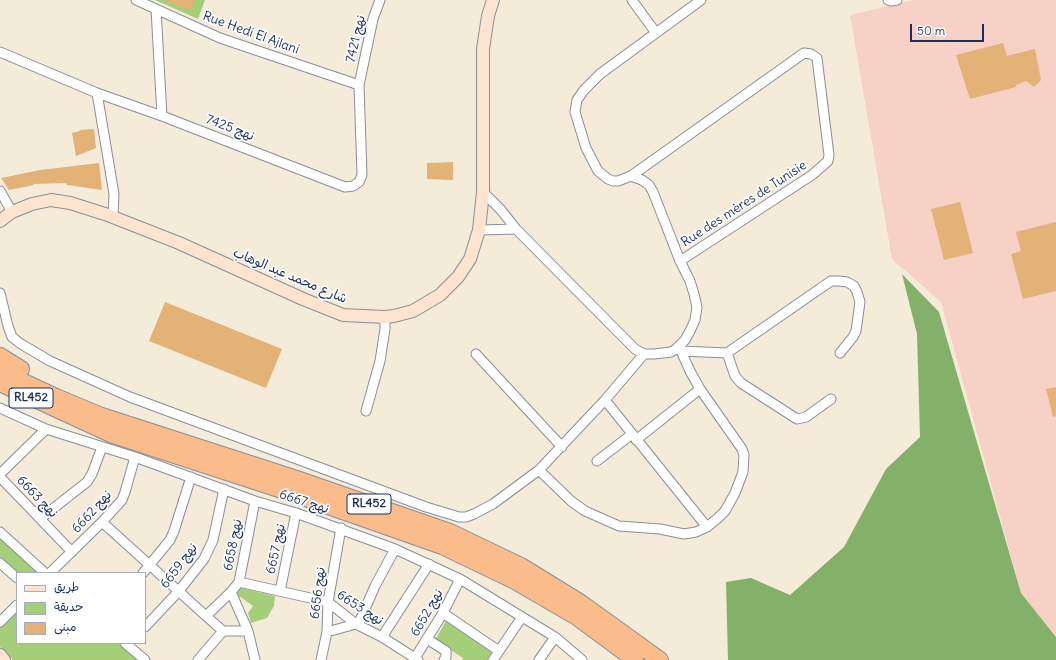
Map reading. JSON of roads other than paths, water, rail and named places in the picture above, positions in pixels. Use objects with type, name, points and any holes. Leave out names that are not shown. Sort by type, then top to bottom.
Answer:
[{"type":"highway","points":[[0,356],[40,381],[101,409],[116,429]]},
{"type":"highway","name":"RL452","points":[[0,369],[16,379],[56,397],[116,429],[442,546],[515,581],[577,617],[635,660]]},
{"type":"highway","name":"RL452","points":[[0,383],[62,413],[297,479],[450,532],[521,566],[581,602],[660,660]]},
{"type":"highway","points":[[0,395],[65,425],[82,431],[116,429]]},
{"type":"street","name":"Rue Hedi El Ajlani","points":[[136,0],[220,38],[359,85]]},
{"type":"street","name":"نهج 7421","points":[[359,85],[373,19],[380,0]]},
{"type":"street","name":"شارع محمد عبد الوهاب","points":[[0,221],[12,212],[32,204],[51,200],[70,203],[113,217],[179,243],[303,299],[343,315],[385,317],[413,311],[440,295],[458,277],[470,259],[479,230],[484,192],[483,49],[488,16],[493,0]]},
{"type":"street","points":[[632,0],[656,33]]},
{"type":"street","points":[[679,350],[695,320],[697,307],[694,294],[654,192],[649,185],[642,180],[631,176],[618,181],[613,181],[598,171],[586,148],[575,112],[577,100],[584,90],[600,74],[701,0]]},
{"type":"street","points":[[888,0],[897,0]]},
{"type":"street","points":[[156,9],[162,116]]},
{"type":"street","name":"نهج 7425","points":[[0,52],[97,93],[162,116],[345,188],[353,186],[358,182],[362,175],[359,85]]},
{"type":"street","name":"Rue des mères de Tunisie","points":[[631,176],[804,53],[811,54],[817,58],[829,155],[828,161],[821,168],[680,261]]},
{"type":"street","points":[[97,93],[114,194],[113,217]]},
{"type":"street","points":[[0,191],[12,212]]},
{"type":"street","points":[[484,192],[516,229],[624,339],[635,349],[644,354],[679,350],[727,353],[831,281],[847,282],[854,286],[860,302],[856,331],[840,353]]},
{"type":"street","points":[[479,230],[516,229]]},
{"type":"street","points":[[0,293],[12,337],[50,361],[130,397],[426,507],[459,517],[466,517],[474,514],[493,504],[539,470],[605,400],[644,354]]},
{"type":"street","points":[[366,411],[380,361],[385,329],[385,317]]},
{"type":"street","points":[[539,470],[580,508],[619,526],[660,529],[684,534],[696,532],[707,527],[725,511],[735,493],[743,472],[744,455],[742,449],[700,389],[679,350]]},
{"type":"street","points":[[727,353],[735,376],[741,383],[797,419],[806,417],[831,399]]},
{"type":"street","points":[[476,354],[562,447]]},
{"type":"street","points":[[598,461],[700,389]]},
{"type":"street","points":[[605,400],[707,527]]},
{"type":"street","name":"نهج 6667","points":[[0,408],[46,428],[135,457],[255,501],[341,528],[395,549],[460,579],[555,636],[582,660]]},
{"type":"street","points":[[0,475],[46,428]]},
{"type":"street","points":[[40,518],[87,482],[92,474],[102,447]]},
{"type":"street","name":"نهج 6662","points":[[51,572],[122,500],[135,457]]},
{"type":"street","name":"نهج 6663","points":[[0,475],[72,552]]},
{"type":"street","points":[[144,572],[172,536],[191,477]]},
{"type":"street","name":"نهج 6659","points":[[146,626],[178,592],[204,559],[213,540],[224,489]]},
{"type":"street","name":"نهج 6658","points":[[231,592],[238,582],[255,501]]},
{"type":"street","name":"نهج 6657","points":[[280,591],[296,513]]},
{"type":"street","points":[[102,522],[223,631],[248,631]]},
{"type":"street","name":"نهج 6656","points":[[321,660],[327,632],[328,602],[341,528]]},
{"type":"street","points":[[0,532],[44,572]]},
{"type":"street","points":[[327,632],[357,624],[395,549]]},
{"type":"street","points":[[0,564],[16,577]]},
{"type":"street","points":[[382,637],[429,564]]},
{"type":"street","name":"نهج 6652","points":[[416,659],[443,613],[460,579]]},
{"type":"street","name":"نهج 6653","points":[[238,582],[328,602],[357,624],[382,637],[416,659]]},
{"type":"street","points":[[206,616],[231,592],[248,631],[255,660]]},
{"type":"street","points":[[0,622],[16,606]]},
{"type":"street","points":[[443,613],[499,651]]},
{"type":"street","points":[[494,660],[522,617]]},
{"type":"street","points":[[198,660],[223,631]]},
{"type":"street","points":[[539,660],[555,636]]},
{"type":"street","points":[[427,639],[446,651],[444,660]]},
{"type":"street","points":[[128,644],[145,660]]},
{"type":"street","points":[[0,656],[4,660]]}]
